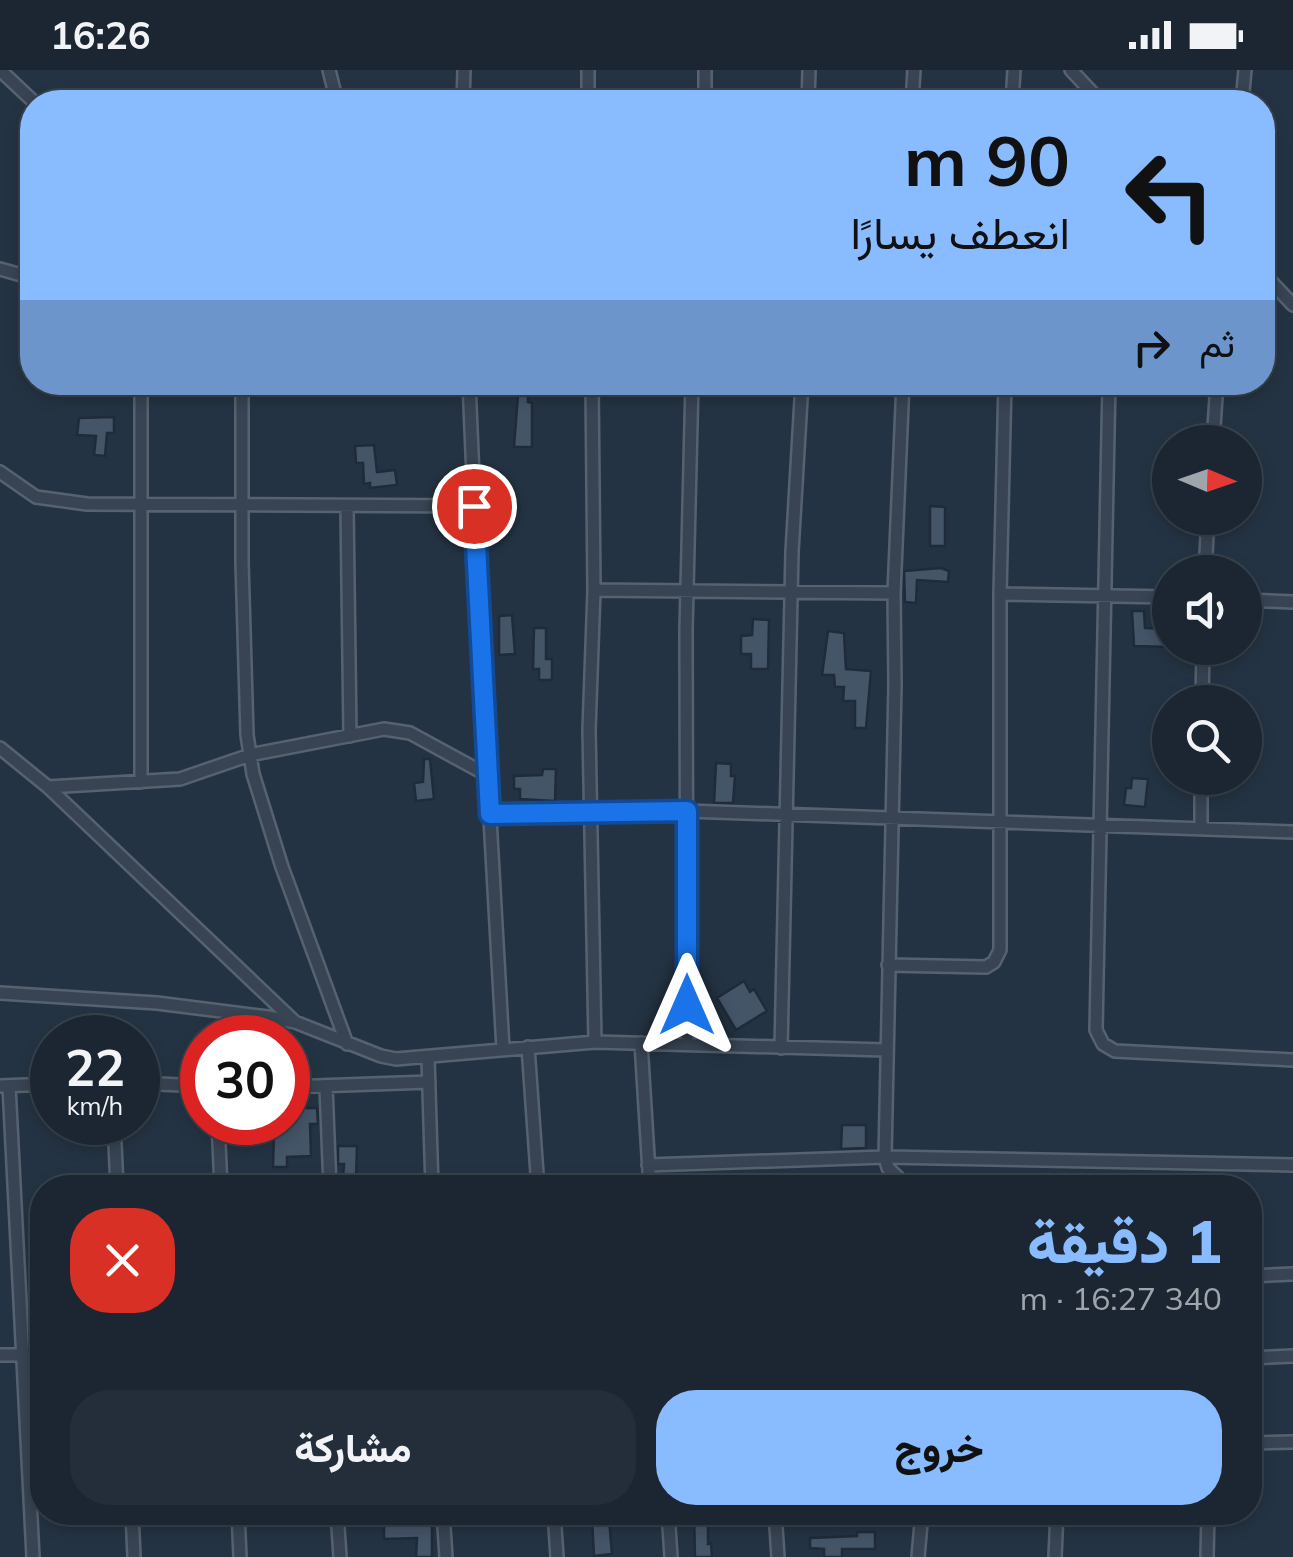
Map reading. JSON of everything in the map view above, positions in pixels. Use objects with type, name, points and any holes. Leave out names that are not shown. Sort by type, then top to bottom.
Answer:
[{"type":"street","points":[[0,70],[21,90]]},
{"type":"street","points":[[1071,70],[1090,90]]},
{"type":"street","points":[[1275,286],[1293,305]]},
{"type":"street","points":[[140,782],[141,395]]},
{"type":"street","points":[[242,395],[250,755],[263,812],[347,1044]]},
{"type":"street","points":[[470,395],[503,1049]]},
{"type":"street","points":[[592,395],[594,590],[589,730],[595,1042]]},
{"type":"street","points":[[687,1044],[687,590],[692,395]]},
{"type":"street","points":[[780,1048],[801,395]]},
{"type":"street","points":[[895,1175],[888,1168],[886,1157],[886,1050],[902,395]]},
{"type":"street","points":[[888,965],[978,967],[994,962],[1000,950],[1000,594],[1005,395]]},
{"type":"street","points":[[1109,395],[1096,1030],[1103,1044],[1116,1051],[1293,1060]]},
{"type":"street","points":[[1214,425],[1216,395]]},
{"type":"street","points":[[0,472],[36,496],[50,500],[242,506],[474,506]]},
{"type":"street","points":[[346,506],[350,736]]},
{"type":"street","points":[[594,590],[894,593]]},
{"type":"street","points":[[1000,594],[1152,596]]},
{"type":"street","points":[[1262,601],[1293,602]]},
{"type":"street","points":[[48,788],[192,776],[250,755],[384,729],[410,733],[487,775]]},
{"type":"street","points":[[0,737],[3,750],[289,1015]]},
{"type":"street","points":[[1201,795],[1201,827]]},
{"type":"street","points":[[490,814],[687,811],[1293,832]]},
{"type":"street","points":[[0,994],[157,1002],[247,1015]]},
{"type":"street","points":[[310,1028],[396,1059],[595,1042],[886,1050]]},
{"type":"street","points":[[641,1043],[649,1175]]},
{"type":"street","points":[[528,1046],[537,1175]]},
{"type":"street","points":[[428,1058],[432,1175]]},
{"type":"street","points":[[310,1086],[429,1082]]},
{"type":"street","points":[[30,1085],[5,1086],[30,1506]]},
{"type":"street","points":[[326,1086],[329,1175]]},
{"type":"street","points":[[115,1145],[116,1175]]},
{"type":"street","points":[[219,1145],[220,1175]]},
{"type":"street","points":[[648,1165],[886,1157],[1293,1166]]},
{"type":"street","points":[[1262,1275],[1293,1274]]},
{"type":"street","points":[[0,1355],[30,1354]]},
{"type":"street","points":[[1262,1357],[1293,1356]]},
{"type":"street","points":[[1262,1443],[1293,1442]]},
{"type":"street","points":[[31,1525],[33,1557]]},
{"type":"street","points":[[133,1525],[134,1557]]},
{"type":"street","points":[[239,1525],[240,1557]]},
{"type":"street","points":[[338,1525],[340,1557]]},
{"type":"street","points":[[444,1525],[446,1557]]},
{"type":"street","points":[[555,1525],[557,1557]]},
{"type":"street","points":[[669,1525],[671,1557]]},
{"type":"street","points":[[776,1525],[778,1557]]},
{"type":"street","points":[[918,1557],[921,1525]]},
{"type":"street","points":[[1055,1557],[1056,1525]]},
{"type":"street","points":[[1207,1557],[1208,1525]]},
{"type":"building","points":[[518,395],[528,395],[528,402],[532,403],[532,447],[514,447]]},
{"type":"building","points":[[114,417],[114,433],[107,433],[105,456],[94,455],[96,436],[77,435],[79,418]]},
{"type":"building","points":[[374,445],[377,472],[395,470],[397,485],[370,488],[370,483],[364,484],[363,463],[356,463],[355,446]]},
{"type":"building","points":[[930,506],[945,507],[945,546],[930,546]]},
{"type":"building","points":[[904,571],[949,571],[948,582],[917,580],[916,603],[905,602]]},
{"type":"building","points":[[1132,611],[1144,611],[1145,628],[1152,628],[1152,646],[1134,646]]},
{"type":"building","points":[[512,615],[515,654],[499,655],[499,616]]},
{"type":"building","points":[[753,619],[769,620],[768,669],[751,669],[751,654],[741,654],[741,636],[752,635]]},
{"type":"building","points":[[534,628],[546,628],[546,659],[552,659],[552,680],[539,680],[539,669],[533,669]]},
{"type":"building","points":[[828,631],[844,633],[846,669],[871,671],[866,728],[855,728],[855,701],[843,701],[844,687],[835,687],[834,675],[822,675]]},
{"type":"building","points":[[424,759],[430,759],[434,799],[416,801],[414,783],[423,782]]},
{"type":"building","points":[[716,763],[731,764],[731,776],[735,776],[733,803],[714,803]]},
{"type":"building","points":[[543,769],[556,769],[555,801],[520,799],[520,789],[514,789],[514,776],[542,775]]},
{"type":"building","points":[[1132,778],[1148,779],[1145,807],[1124,805]]},
{"type":"building","points":[[744,981],[750,992],[754,989],[767,1011],[736,1030],[717,998]]},
{"type":"building","points":[[310,1108],[317,1108],[318,1124],[310,1124]]},
{"type":"building","points":[[310,1124],[311,1156],[287,1157],[287,1167],[273,1167],[274,1145],[310,1145]]},
{"type":"building","points":[[842,1125],[866,1125],[866,1148],[841,1149]]},
{"type":"building","points":[[338,1146],[357,1146],[356,1175],[343,1175],[344,1164],[338,1164]]},
{"type":"building","points":[[384,1525],[432,1525],[432,1557],[416,1557],[417,1538],[384,1539]]},
{"type":"building","points":[[592,1525],[610,1525],[612,1554],[594,1556]]},
{"type":"building","points":[[694,1525],[708,1525],[712,1557],[695,1557]]},
{"type":"building","points":[[857,1532],[875,1532],[875,1549],[842,1549],[842,1557],[824,1557],[824,1549],[810,1548],[810,1538],[857,1536]]},
{"type":"route","points":[[474,506],[490,814],[687,811],[687,1005]]}]
